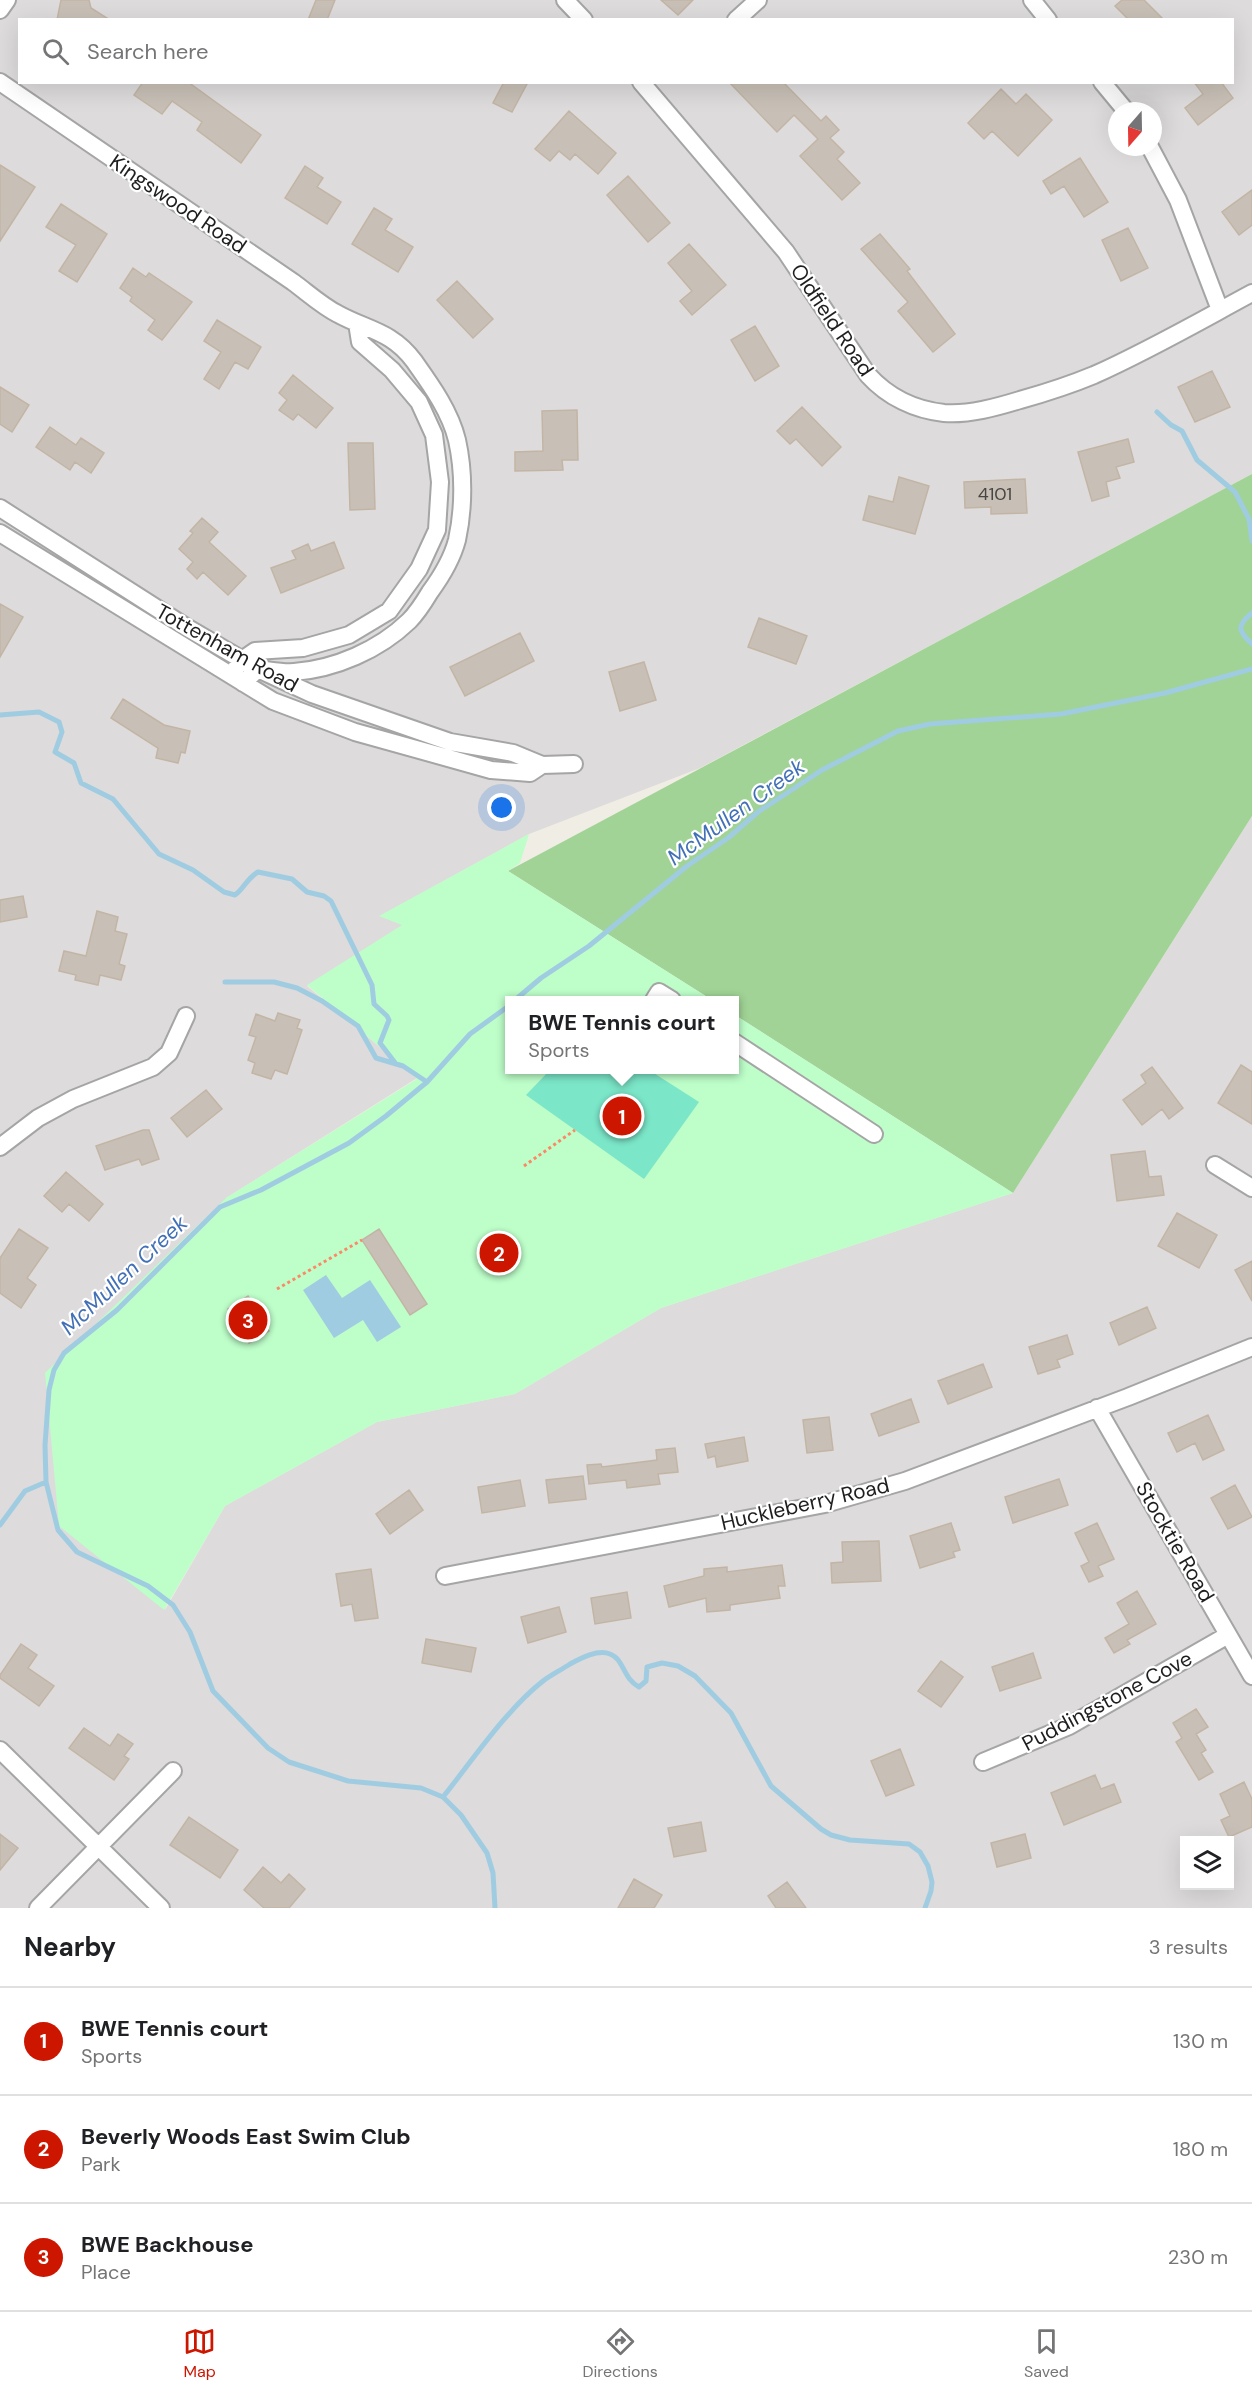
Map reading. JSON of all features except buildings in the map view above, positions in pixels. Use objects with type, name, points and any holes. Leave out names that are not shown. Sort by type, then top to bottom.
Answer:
[{"type":"street","points":[[0,10],[8,0]]},
{"type":"street","points":[[565,0],[582,18]]},
{"type":"street","points":[[738,18],[758,0]]},
{"type":"street","points":[[1032,0],[1046,18]]},
{"type":"street","name":"Kingswood Road","points":[[0,82],[336,314],[376,329],[398,342],[436,393],[449,419],[461,465],[461,494],[456,541],[443,574],[409,621],[366,652],[322,667],[294,672],[258,669]]},
{"type":"street","points":[[1104,84],[1119,102]]},
{"type":"street","name":"Oldfield Road","points":[[652,86],[786,252],[868,375],[885,392],[906,403],[946,413],[1004,405],[1092,376],[1252,293]]},
{"type":"street","points":[[1155,156],[1178,200],[1220,310]]},
{"type":"street","points":[[237,679],[242,660],[255,651],[303,648],[349,634],[389,611],[419,569],[437,530],[440,482],[434,435],[419,402],[392,370],[360,342],[357,323]]},
{"type":"street","name":"Tottenham Road","points":[[0,508],[186,627],[258,669],[312,694],[450,742],[513,753],[542,765],[574,764]]},
{"type":"street","name":"Tottenham Road","points":[[0,533],[273,701],[356,732],[491,770],[530,773],[542,765]]},
{"type":"street","points":[[237,679],[258,669]]},
{"type":"street","points":[[0,1147],[38,1118],[73,1099],[153,1067],[169,1053],[186,1016]]},
{"type":"street","points":[[739,1045],[874,1134]]},
{"type":"street","points":[[1215,1165],[1252,1188]]},
{"type":"street","name":"Huckleberry Road","points":[[445,1576],[825,1504],[875,1491],[1252,1347]]},
{"type":"street","name":"Stocktie Road","points":[[1097,1408],[1252,1676]]},
{"type":"street","name":"Puddingstone Cove","points":[[983,1762],[1069,1726],[1228,1635]]},
{"type":"street","points":[[0,1750],[161,1908]]},
{"type":"street","points":[[38,1908],[173,1771]]},
{"type":"path","points":[[524,1166],[575,1130]]},
{"type":"path","points":[[277,1289],[362,1240]]},
{"type":"shaded area","points":[[0,0],[1252,0],[1252,474],[700,768],[529,834],[380,916],[403,925],[307,986],[417,1078],[226,1198],[165,1610],[225,1506],[377,1422],[515,1394],[661,1308],[1013,1193],[1252,816],[1252,1908],[0,1908]]},
{"type":"green space","points":[[1252,474],[1252,816],[1013,1193],[739,1018],[739,996],[706,996],[508,871]]},
{"type":"green space","points":[[529,834],[520,863],[508,871],[706,996],[505,996],[505,1074],[739,1074],[739,1018],[1013,1193],[661,1308],[515,1394],[377,1422],[225,1506],[164,1610],[59,1526],[45,1373],[226,1198],[417,1079],[307,985],[402,925],[379,916]]},
{"type":"green space","points":[[546,1074],[655,1074],[699,1102],[644,1179],[526,1095]]},
{"type":"water","points":[[326,1275],[342,1298],[370,1280],[401,1327],[377,1342],[363,1320],[334,1338],[303,1290]]},
{"type":"waterway","points":[[1157,412],[1171,425],[1182,431],[1197,460],[1235,492],[1249,519],[1252,541]]},
{"type":"waterway","points":[[1252,613],[1241,625],[1244,636],[1252,644]]},
{"type":"waterway","name":"McMullen Creek","points":[[520,996],[541,978],[589,946],[758,812],[822,770],[898,731],[930,724],[1061,714],[1165,693],[1252,669]]},
{"type":"waterway","points":[[0,715],[39,712],[59,722],[62,732],[55,752],[74,763],[81,783],[113,799],[159,854],[193,870],[224,892],[235,895],[258,872],[292,879],[307,892],[324,896],[331,901],[372,985],[374,1004],[389,1020],[380,1043],[396,1064]]},
{"type":"waterway","points":[[225,982],[274,982],[297,988],[322,1001],[358,1026],[376,1058],[403,1066],[427,1082]]},
{"type":"waterway","name":"McMullen Creek","points":[[495,1908],[493,1873],[487,1853],[461,1815],[443,1797],[421,1788],[348,1781],[289,1762],[268,1748],[213,1691],[190,1632],[173,1605],[148,1586],[77,1552],[58,1530],[46,1482],[45,1445],[49,1390],[54,1370],[64,1353],[117,1310],[220,1207],[261,1190],[349,1143],[427,1082],[470,1034],[505,1009]]},
{"type":"waterway","points":[[0,1525],[25,1491],[46,1482]]},
{"type":"waterway","points":[[443,1797],[516,1706],[543,1681],[570,1664],[595,1653],[610,1654],[618,1660],[630,1679],[639,1687],[646,1681],[647,1667],[662,1663],[678,1666],[695,1676],[731,1713],[771,1786],[821,1829],[831,1835],[850,1840],[909,1844],[920,1852],[928,1866],[932,1882],[925,1908]]},
{"type":"place","name":"BWE Tennis court","points":[[622,1116]]},
{"type":"place","name":"Beverly Woods East Swim Club","points":[[499,1253]]},
{"type":"place","name":"BWE Backhouse","points":[[248,1320]]}]
